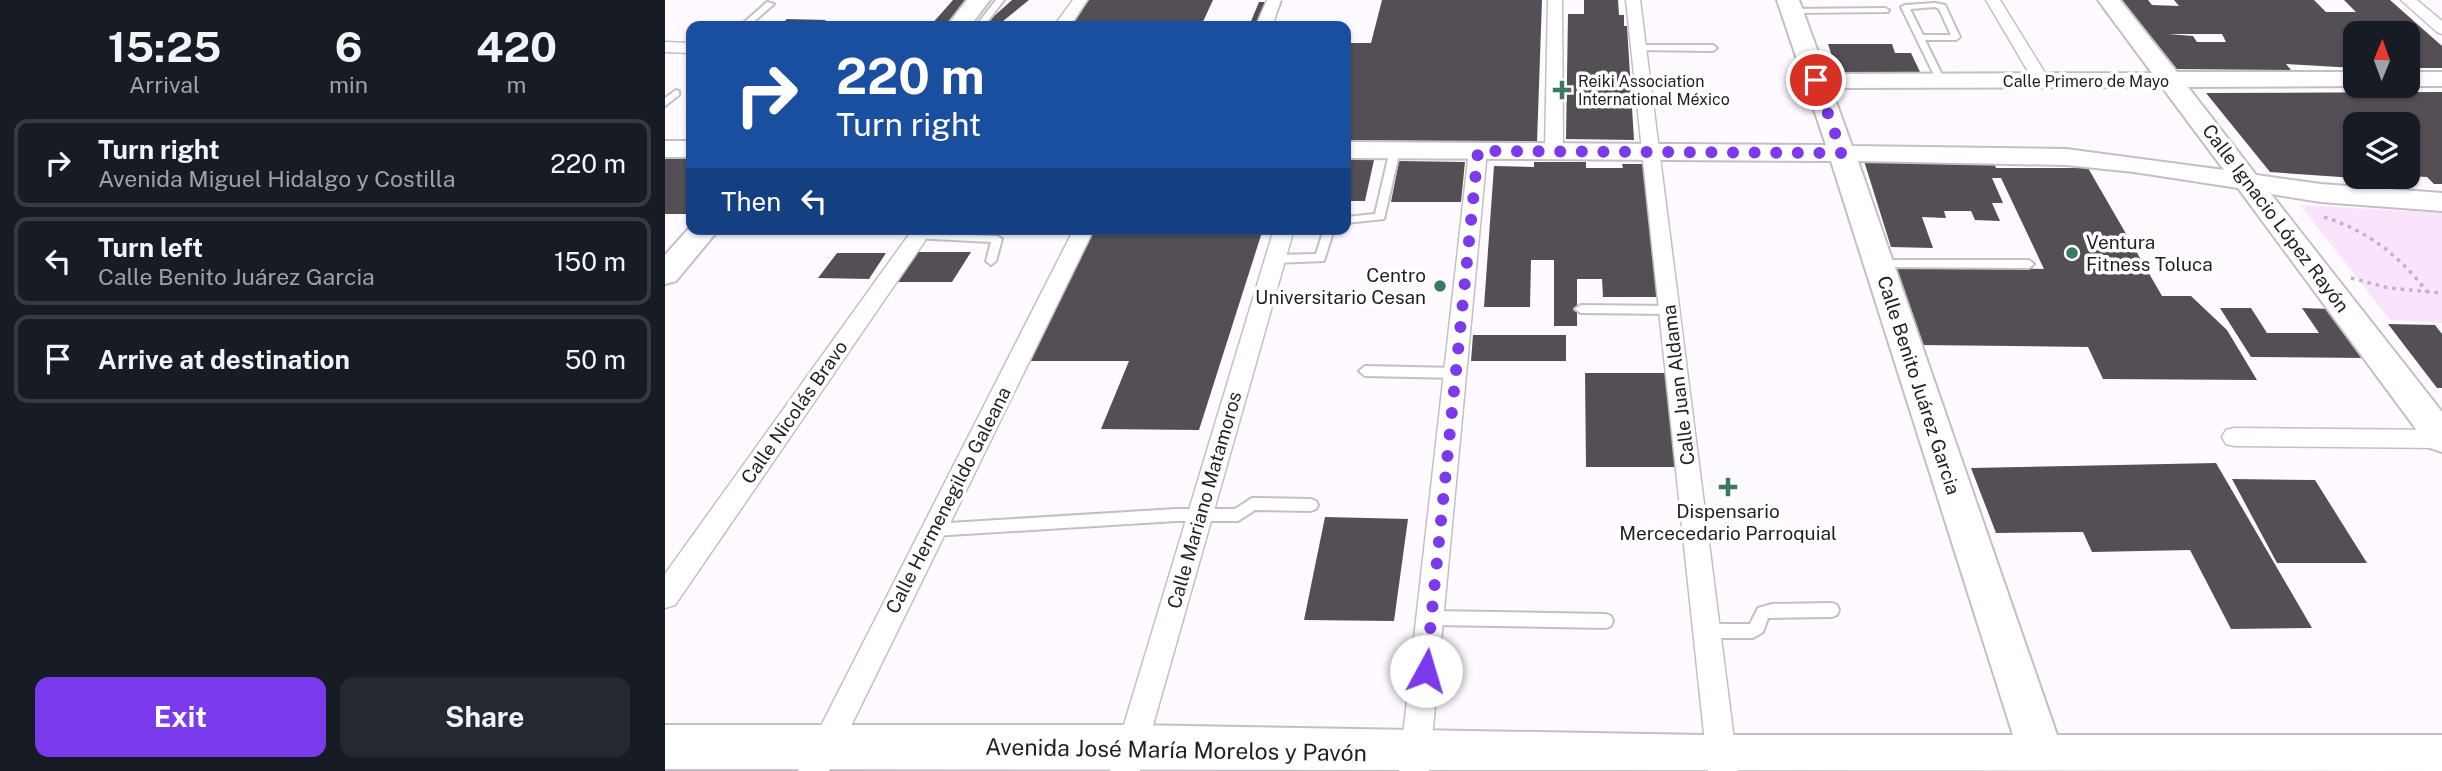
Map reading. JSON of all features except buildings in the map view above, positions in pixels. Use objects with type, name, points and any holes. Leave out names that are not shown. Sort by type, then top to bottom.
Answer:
[{"type":"main road","points":[[962,21],[979,0]]},
{"type":"main road","name":"Calle Ignacio López Rayón","points":[[2109,0],[2442,438]]},
{"type":"main road","name":"Calle Benito Juárez Garcia","points":[[1790,5],[1842,153],[2044,764]]},
{"type":"main road","name":"Calle Primero de Mayo","points":[[1816,80],[2343,79]]},
{"type":"main road","points":[[2420,79],[2442,79]]},
{"type":"main road","points":[[665,149],[686,149]]},
{"type":"main road","points":[[1351,150],[1842,153],[2134,164],[2321,193],[2442,202]]},
{"type":"main road","points":[[665,274],[700,235]]},
{"type":"main road","name":"Avenida José María Morelos y Pavón","points":[[665,747],[819,759],[2044,764],[2442,757]]},
{"type":"street","points":[[1065,21],[1080,0]]},
{"type":"street","points":[[1265,21],[1274,0]]},
{"type":"street","points":[[1554,151],[1555,0]]},
{"type":"street","name":"Calle Juan Aldama","points":[[1633,0],[1722,764]]},
{"type":"street","points":[[1993,0],[2042,81]]},
{"type":"street","points":[[2409,0],[2442,29]]},
{"type":"street","points":[[665,47],[686,48]]},
{"type":"street","points":[[1415,762],[1432,618],[1478,151]]},
{"type":"street","name":"Calle Nicolás Bravo","points":[[665,596],[919,235]]},
{"type":"street","name":"Calle Hermenegildo Galeana","points":[[819,759],[1081,235]]},
{"type":"street","name":"Calle Mariano Matamoros","points":[[1128,759],[1282,235]]},
{"type":"street","points":[[2234,437],[2442,438]]},
{"type":"lane","points":[[984,21],[1000,0]]},
{"type":"lane","points":[[750,21],[770,4]]},
{"type":"lane","points":[[1790,5],[1885,10]]},
{"type":"lane","points":[[1920,38],[1957,37],[1940,6],[1905,6],[1920,38],[1941,81]]},
{"type":"lane","points":[[1639,48],[1713,48]]},
{"type":"lane","points":[[665,103],[676,93]]},
{"type":"lane","points":[[1351,220],[1380,217],[1395,150]]},
{"type":"lane","points":[[983,235],[997,239],[991,261]]},
{"type":"lane","points":[[1275,259],[1320,258],[1327,235]]},
{"type":"lane","points":[[1879,264],[2029,264]]},
{"type":"lane","points":[[1581,309],[1670,310]]},
{"type":"lane","points":[[1365,371],[1456,373]]},
{"type":"lane","points":[[933,530],[1199,514],[1238,515],[1252,504],[1311,505]]},
{"type":"lane","points":[[1706,631],[1753,631],[1758,627],[1763,613],[1772,611],[1832,610]]},
{"type":"lane","points":[[1432,618],[1606,621]]},
{"type":"path","points":[[2324,217],[2339,221],[2377,240],[2416,275],[2427,292]]},
{"type":"path","points":[[2315,269],[2389,288],[2442,293]]},
{"type":"shaded area","points":[[2300,205],[2442,213],[2442,323],[2390,320]]},
{"type":"place","name":"Reiki Association International México","points":[[1562,90]]},
{"type":"place","name":"Ventura Fitness Toluca","points":[[2072,253]]},
{"type":"place","name":"Centro Universitario Cesan","points":[[1440,286]]},
{"type":"place","name":"Dispensario Mercecedario Parroquial","points":[[1728,487]]},
{"type":"route","points":[[1426,671],[1478,151],[1842,153],[1816,80]]}]
